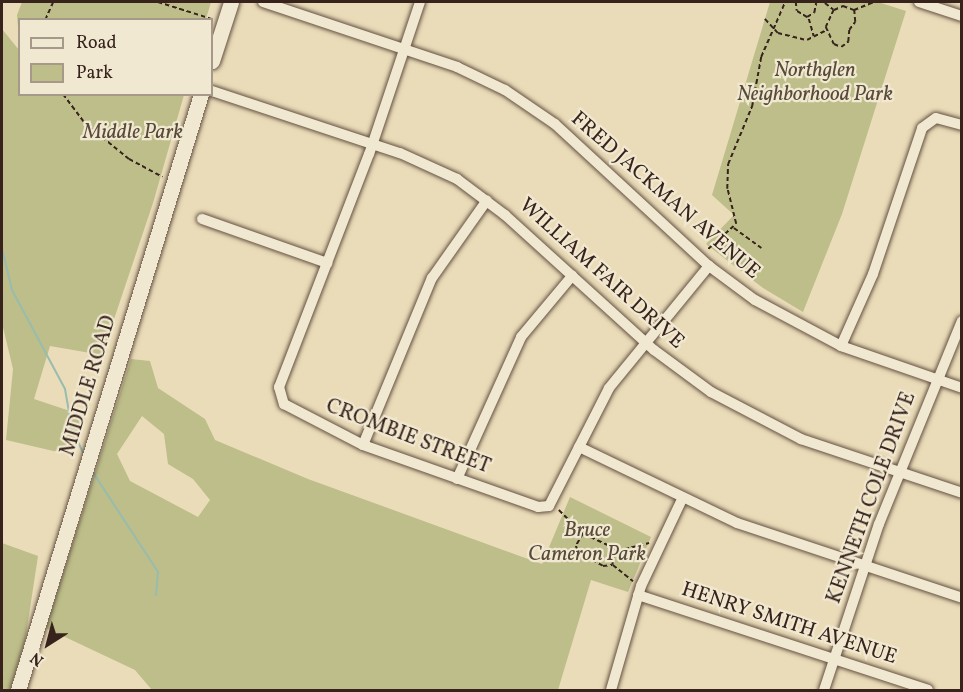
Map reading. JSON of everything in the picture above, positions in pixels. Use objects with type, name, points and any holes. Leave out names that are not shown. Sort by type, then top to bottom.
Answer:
[{"type":"street","points":[[213,58],[231,2]]},
{"type":"street","name":"FRED JACKMAN AVENUE","points":[[263,2],[472,74],[531,106],[709,266],[778,315],[841,346],[962,388]]},
{"type":"street","name":"CROMBIE STREET","points":[[420,2],[372,144],[279,393],[289,408],[363,445],[457,479],[545,507],[556,499],[609,388],[709,266]]},
{"type":"street","points":[[919,2],[962,16]]},
{"type":"street","name":"WILLIAM FAIR DRIVE","points":[[213,92],[372,144],[428,165],[487,200],[645,342],[711,392],[765,423],[962,493]]},
{"type":"street","name":"MIDDLE ROAD","points":[[18,690],[200,96]]},
{"type":"street","points":[[841,346],[873,274],[922,128],[936,118],[962,125]]},
{"type":"street","points":[[363,445],[432,278],[487,200]]},
{"type":"street","points":[[202,219],[327,263]]},
{"type":"street","points":[[457,479],[521,337],[572,276]]},
{"type":"street","name":"KENNETH COLE DRIVE","points":[[824,690],[898,472],[962,321]]},
{"type":"street","points":[[579,447],[746,526],[962,598]]},
{"type":"street","points":[[611,690],[638,595],[683,497]]},
{"type":"street","name":"HENRY SMITH AVENUE","points":[[638,595],[928,690]]},
{"type":"path","points":[[46,18],[53,2]]},
{"type":"path","points":[[158,2],[207,18]]},
{"type":"path","points":[[708,249],[734,227],[737,219],[727,189],[728,164],[752,106],[761,57],[785,2]]},
{"type":"path","points":[[796,2],[800,14],[809,17]]},
{"type":"path","points":[[815,36],[809,17],[815,2],[825,2],[834,10]]},
{"type":"path","points":[[765,19],[773,30],[807,40],[827,30],[834,10],[843,6],[854,10],[874,2]]},
{"type":"path","points":[[827,30],[836,46],[844,46],[855,22],[854,10]]},
{"type":"path","points":[[65,96],[85,123],[129,159],[164,177]]},
{"type":"path","points":[[734,227],[762,248]]},
{"type":"path","points":[[559,510],[583,534],[616,551],[650,543]]},
{"type":"path","points":[[583,534],[576,546],[579,552],[603,566],[612,564]]},
{"type":"path","points":[[612,564],[616,551]]},
{"type":"path","points":[[612,564],[633,581]]},
{"type":"green space","points":[[22,2],[211,2],[206,18],[18,18],[18,27],[17,15]]},
{"type":"green space","name":"Northglen Neighborhood Park","points":[[770,2],[878,2],[906,11],[842,214],[803,312],[763,288],[706,244],[734,215],[712,195]]},
{"type":"green space","name":"Middle Park","points":[[2,29],[18,49],[18,96],[184,96],[153,203],[102,355],[50,346],[34,399],[85,416],[75,456],[6,440],[13,369],[2,323]]},
{"type":"green space","name":"Bruce Cameron Park","points":[[131,359],[150,361],[158,388],[205,419],[215,440],[308,479],[542,564],[570,497],[651,537],[628,592],[591,580],[558,690],[152,690],[135,670],[46,628]],"holes":[[[142,416],[164,434],[168,464],[193,479],[210,500],[198,517],[130,481],[117,454]]]},
{"type":"green space","points":[[2,543],[38,556],[25,641],[10,690],[2,690]]},
{"type":"waterway","points":[[2,248],[12,290],[65,389],[72,429],[84,455]]},
{"type":"waterway","points":[[92,471],[158,572],[156,595]]}]
